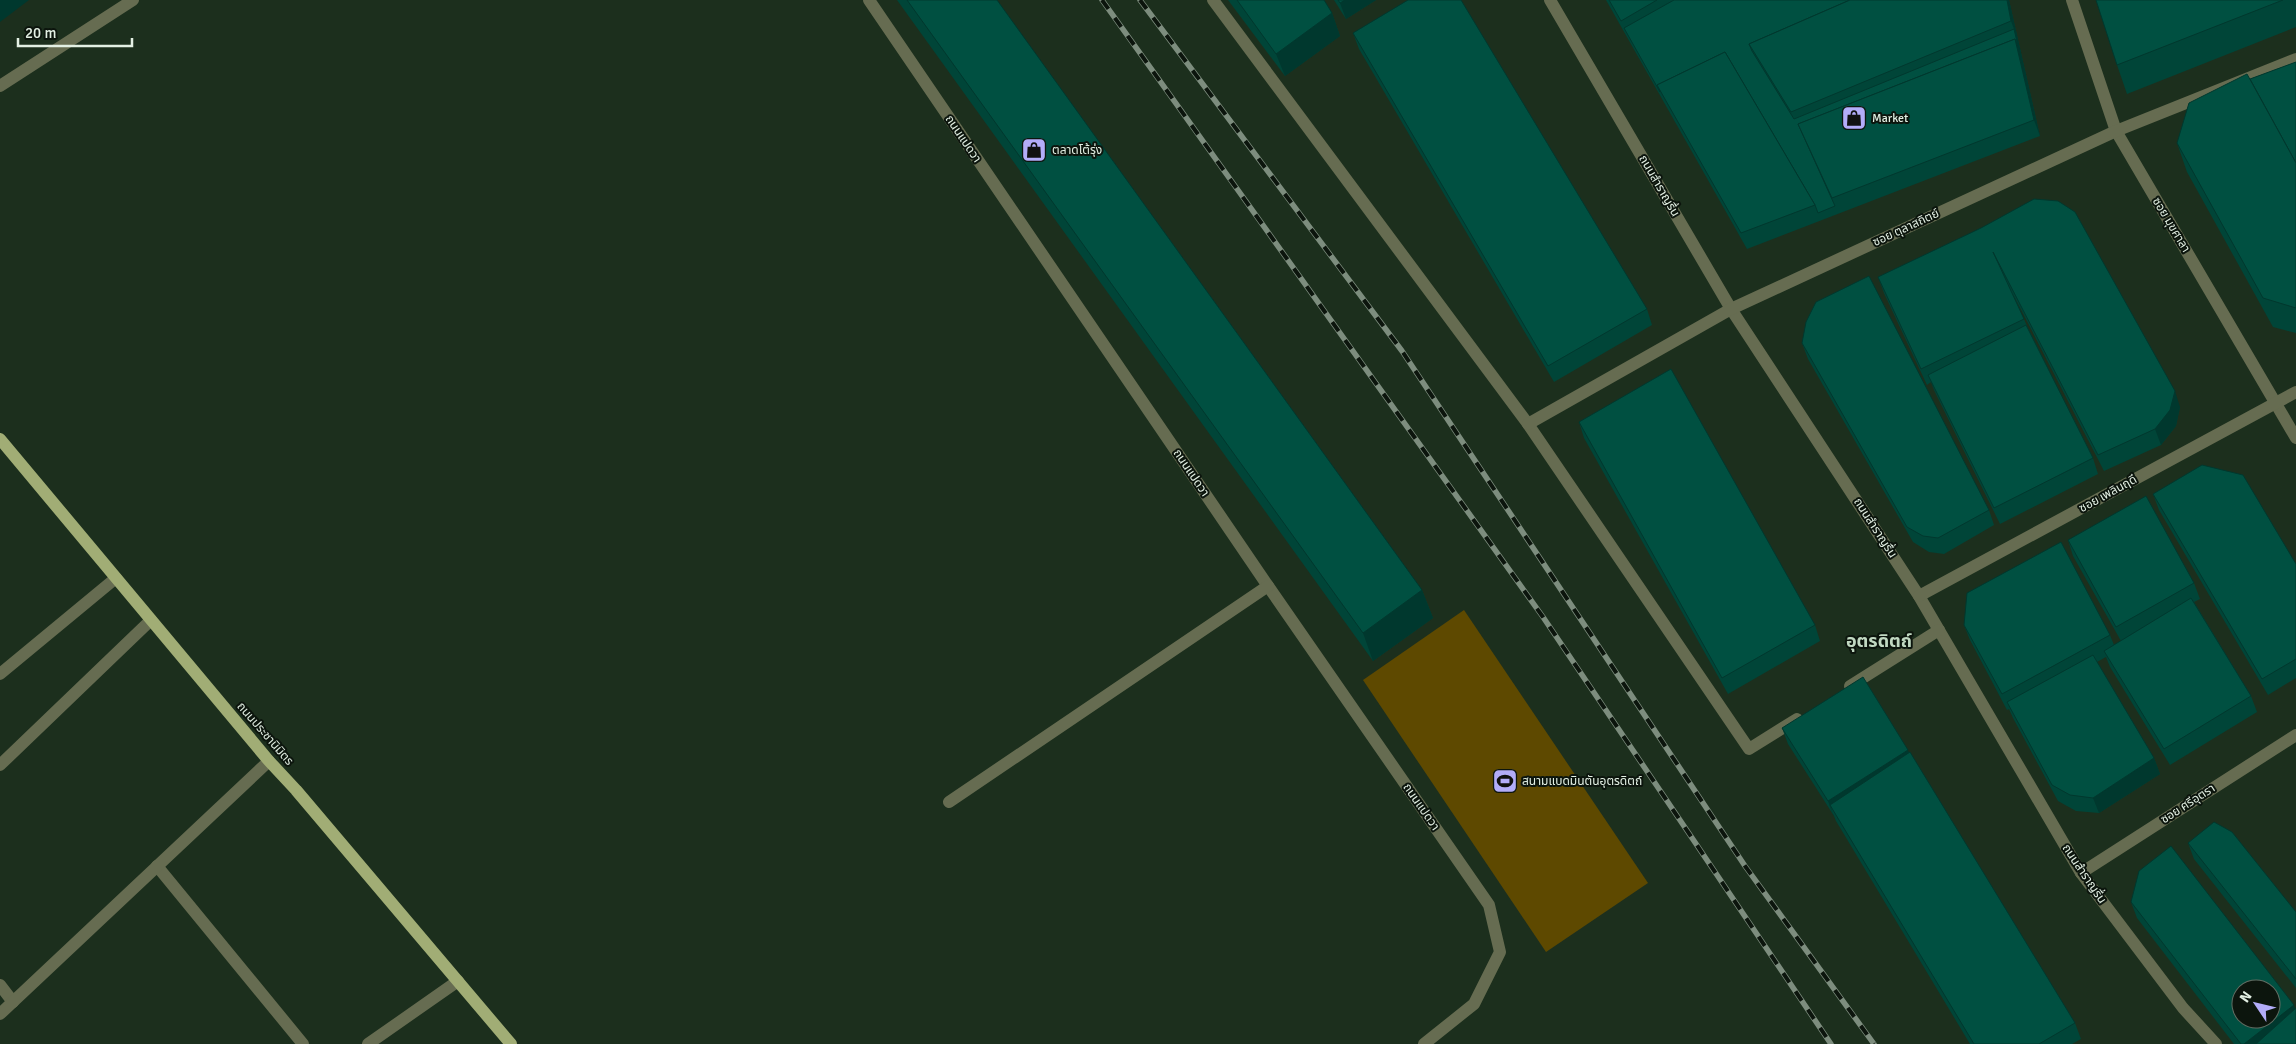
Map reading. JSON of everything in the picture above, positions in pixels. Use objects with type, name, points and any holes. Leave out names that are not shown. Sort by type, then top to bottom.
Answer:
[{"type":"main road","name":"ถนนประชานิมิตร","points":[[0,439],[269,761],[511,1044]]},
{"type":"street","points":[[0,86],[133,0]]},
{"type":"street","name":"ถนนแปดวา","points":[[869,0],[1268,586],[1489,905],[1500,952],[1474,1004],[1424,1044]]},
{"type":"street","points":[[1213,0],[1528,424],[1749,749],[1807,713]]},
{"type":"street","name":"ถนนสำราญรื่น","points":[[1550,0],[1731,309],[1919,596],[2081,873],[2183,1008],[2216,1044]]},
{"type":"street","name":"ซอย มุขศาลา","points":[[2072,0],[2116,131],[2296,438]]},
{"type":"street","name":"ซอย ตุลาสถิตย์","points":[[1528,424],[1731,309],[2116,131],[2296,59]]},
{"type":"street","name":"ซอย เพลินฤดี","points":[[1919,596],[2296,392]]},
{"type":"street","points":[[0,674],[116,578]]},
{"type":"street","points":[[948,802],[1268,586]]},
{"type":"street","points":[[0,765],[150,620]]},
{"type":"street","points":[[1840,692],[1939,630]]},
{"type":"street","name":"ซอย ศรีอุตรา","points":[[2081,873],[2296,735]]},
{"type":"street","points":[[0,1014],[269,761]]},
{"type":"street","points":[[157,866],[303,1044]]},
{"type":"street","points":[[368,1044],[458,981]]},
{"type":"street","points":[[0,985],[13,1002]]},
{"type":"shaded area","name":"สนามแบดมินตันอุตรดิตถ์","points":[[1464,610],[1648,883],[1546,952],[1363,680]]},
{"type":"building","points":[[907,0],[997,0],[1422,590],[1363,633]]},
{"type":"building","points":[[1237,0],[1324,0],[1332,13],[1276,54]]},
{"type":"building","points":[[1408,0],[1461,0],[1647,309],[1548,366],[1353,33]]},
{"type":"building","points":[[1609,0],[1657,0],[1621,21]]},
{"type":"building","points":[[1674,0],[1850,0],[1749,44],[1794,119],[2014,29],[2018,46],[2015,39],[1798,124],[1835,206],[1818,213],[1725,52],[1657,85],[1660,92],[1624,28]]},
{"type":"building","points":[[1850,0],[2007,0],[2011,21],[1791,112],[1749,44]]},
{"type":"building","points":[[2096,0],[2283,0],[2117,65]]},
{"type":"building","points":[[2015,39],[2034,120],[1832,198],[1798,124]]},
{"type":"building","points":[[1725,52],[1815,205],[1741,233],[1657,85]]},
{"type":"building","points":[[2296,62],[2296,163],[2250,79]]},
{"type":"building","points":[[2247,74],[2296,163],[2296,308],[2263,298],[2177,143],[2189,103]]},
{"type":"building","points":[[2034,199],[2058,201],[2075,212],[2175,391],[2170,410],[2155,429],[2098,455],[1993,252],[2024,319],[1921,369],[1878,277],[1981,228]]},
{"type":"building","points":[[1869,276],[1989,510],[1938,538],[1923,536],[1907,527],[1802,343],[1806,322],[1816,302]]},
{"type":"building","points":[[2026,325],[2093,458],[1994,508],[1928,375]]},
{"type":"building","points":[[1671,369],[1815,625],[1722,678],[1579,422]]},
{"type":"building","points":[[2202,465],[2243,475],[2296,564],[2296,659],[2262,679],[2153,494]]},
{"type":"building","points":[[2146,496],[2194,583],[2116,627],[2068,540]]},
{"type":"building","points":[[2061,542],[2110,635],[2002,694],[1964,625],[1967,593]]},
{"type":"building","points":[[2191,598],[2251,696],[2164,749],[2104,651]]},
{"type":"building","points":[[2093,655],[2154,758],[2093,798],[2070,795],[2052,785],[2007,702]]},
{"type":"building","points":[[1863,677],[1908,750],[1828,801],[1782,728]]},
{"type":"building","points":[[1910,752],[2075,1023],[2039,1044],[1974,1044],[1830,805]]},
{"type":"building","points":[[2214,822],[2232,832],[2296,912],[2296,979],[2188,843]]},
{"type":"building","points":[[2171,846],[2274,979],[2231,979],[2231,1029],[2263,1029],[2244,1044],[2241,1044],[2131,902],[2139,871]]},
{"type":"building","points":[[2281,988],[2294,1005],[2281,1015]]},
{"type":"building","points":[[2296,1008],[2296,1044],[2256,1044],[2273,1029],[2281,1029],[2281,1022]]},
{"type":"railway","points":[[1102,0],[1543,617],[1831,1044]]},
{"type":"railway","points":[[1140,0],[1402,351],[1745,866],[1874,1044]]},
{"type":"place","name":"Market","points":[[1854,118]]},
{"type":"place","name":"ตลาดโต้รุ่ง","points":[[1034,150]]},
{"type":"place","name":"สนามแบดมินตันอุตรดิตถ์","points":[[1505,781]]},
{"type":"district","name":"อุตรดิตถ์","points":[[1879,641]]}]
